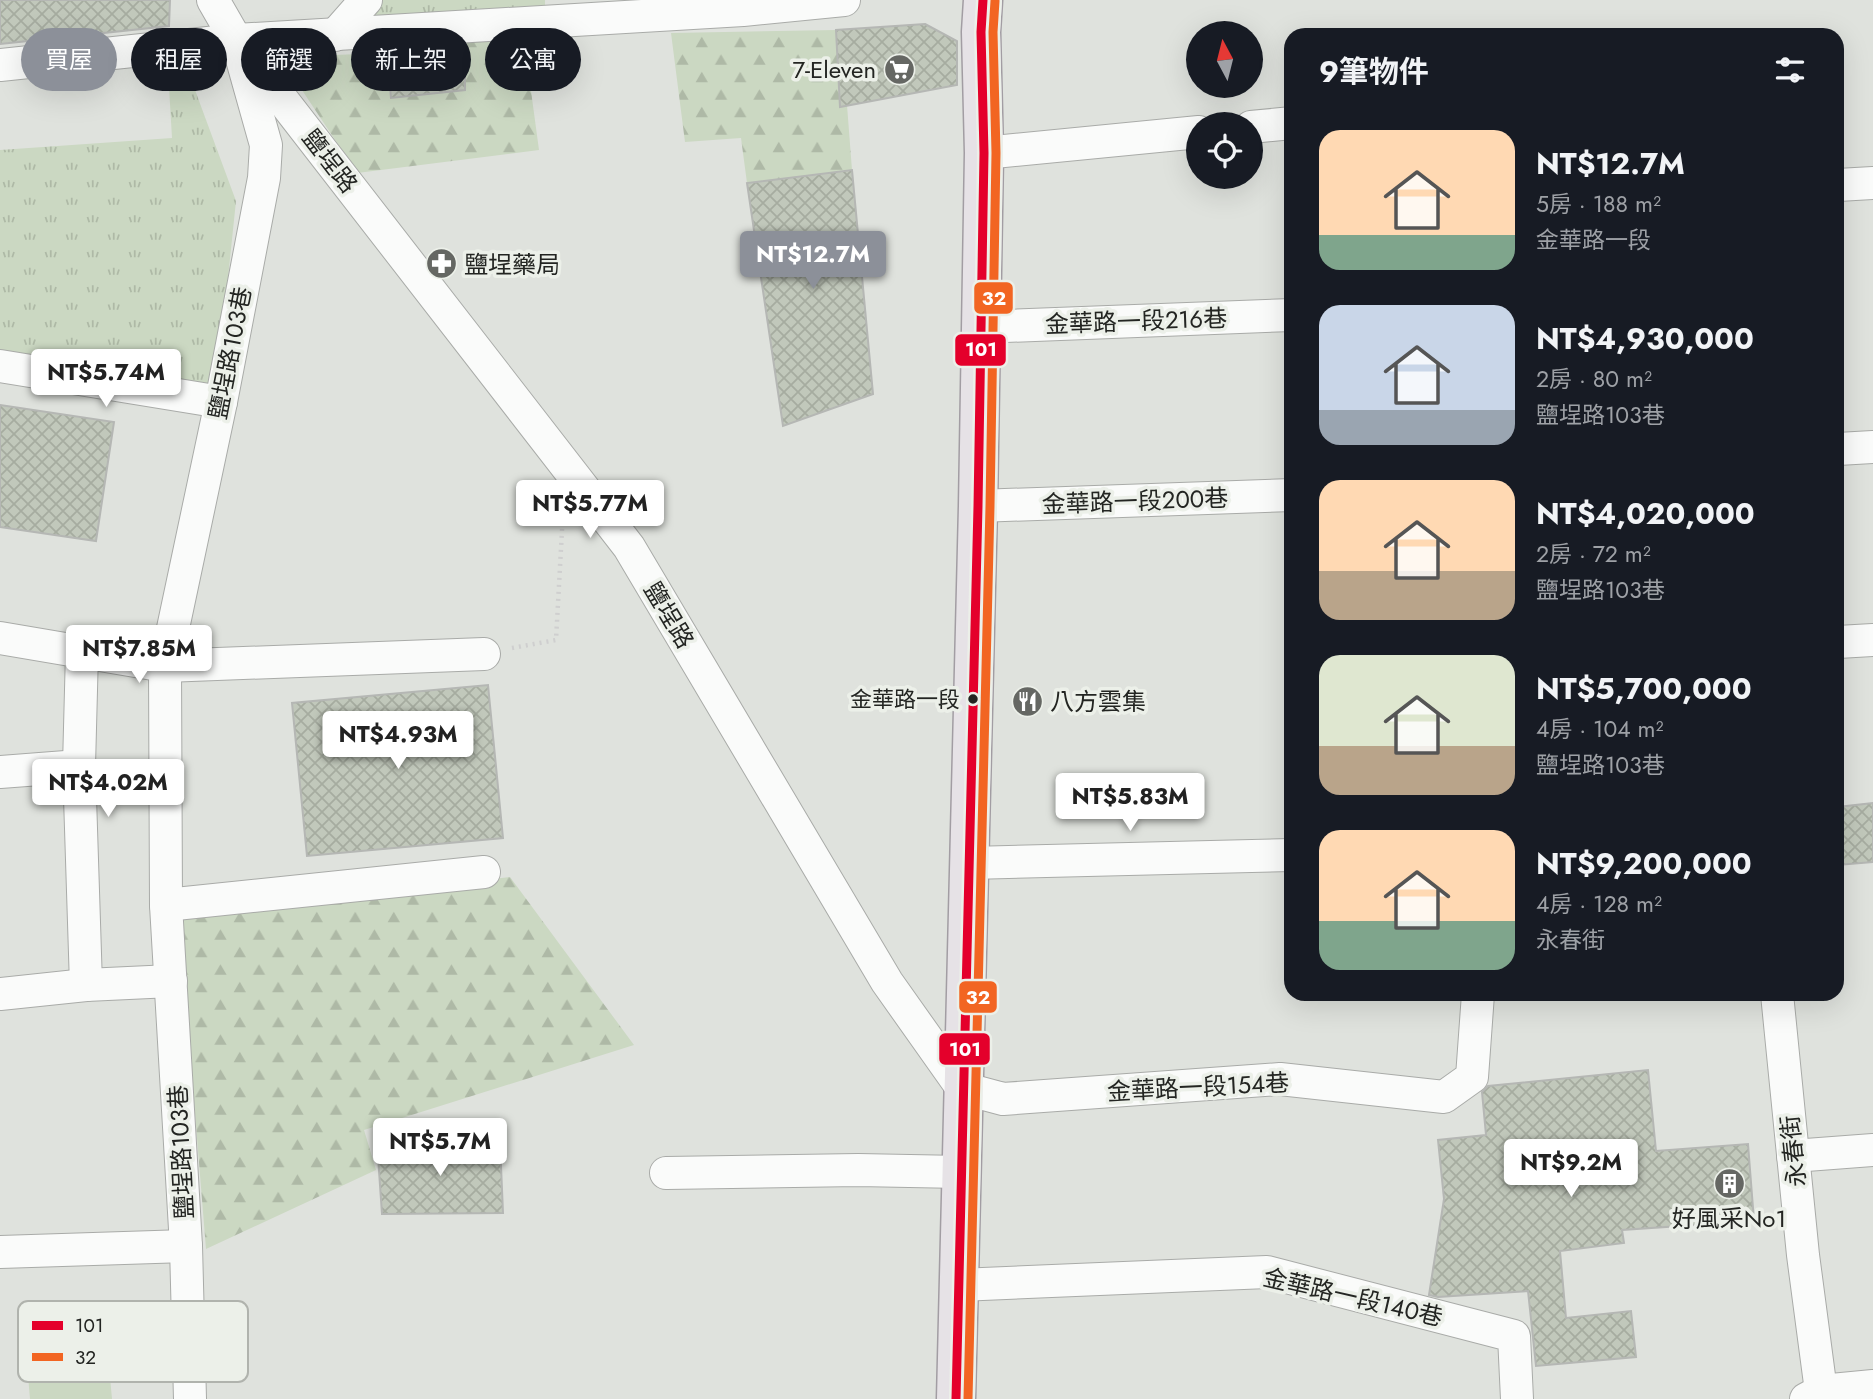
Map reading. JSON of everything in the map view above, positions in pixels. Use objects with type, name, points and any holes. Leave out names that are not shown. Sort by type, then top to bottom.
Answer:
[{"type":"main road","points":[[956,1399],[978,506],[984,153],[983,0]]},
{"type":"street","name":"鹽埕路","points":[[213,0],[236,40],[629,547],[887,982],[962,1088]]},
{"type":"street","points":[[337,33],[366,0]]},
{"type":"street","points":[[337,35],[739,5],[844,0]]},
{"type":"street","name":"鹽埕路103巷","points":[[187,1301],[166,905],[165,666],[221,402],[264,178],[266,145],[236,40]]},
{"type":"street","points":[[0,65],[241,40]]},
{"type":"street","points":[[1263,126],[1284,124]]},
{"type":"street","points":[[984,153],[1186,133]]},
{"type":"street","points":[[1844,185],[1873,183]]},
{"type":"street","name":"金華路一段216巷","points":[[980,327],[1284,315]]},
{"type":"street","points":[[0,366],[221,402]]},
{"type":"street","points":[[1844,449],[1873,447]]},
{"type":"street","name":"金華路一段200巷","points":[[978,506],[1284,495]]},
{"type":"street","points":[[0,638],[165,666],[484,654]]},
{"type":"street","points":[[1844,642],[1873,640]]},
{"type":"street","points":[[82,652],[79,766],[86,985]]},
{"type":"street","points":[[0,772],[79,766]]},
{"type":"street","points":[[970,863],[1284,855]]},
{"type":"street","points":[[166,905],[484,872]]},
{"type":"street","points":[[0,994],[86,985],[171,981]]},
{"type":"street","name":"金華路一段154巷","points":[[962,1088],[1003,1100],[1280,1079],[1444,1097],[1472,1076],[1477,1001]]},
{"type":"street","name":"永春街","points":[[1778,1001],[1814,1395]]},
{"type":"street","points":[[1793,1156],[1873,1150]]},
{"type":"street","points":[[666,1173],[858,1170],[961,1172]]},
{"type":"street","points":[[0,1252],[186,1246]]},
{"type":"street","name":"金華路一段140巷","points":[[959,1285],[1267,1272],[1514,1336],[1517,1399]]},
{"type":"street","points":[[1814,1395],[1873,1385]]},
{"type":"path","points":[[484,654],[556,640],[563,506]]},
{"type":"green space","points":[[383,0],[545,0],[545,11],[366,20]]},
{"type":"green space","points":[[836,30],[840,105],[847,105],[852,170],[747,183],[741,138],[685,142],[671,33]]},
{"type":"green space","points":[[485,41],[485,91],[531,91],[539,150],[357,173],[303,91],[337,91],[337,55],[351,54],[351,91],[391,91],[392,98],[471,91],[471,42]]},
{"type":"green space","points":[[169,91],[195,91],[236,201],[216,393],[0,351],[0,150],[172,138]]},
{"type":"green space","points":[[510,877],[634,1045],[364,1130],[376,1170],[206,1249],[179,916]]},
{"type":"green space","points":[[29,1382],[110,1382],[112,1399],[30,1399]]},
{"type":"building","points":[[0,0],[170,0],[169,26],[117,32],[117,28],[21,28],[21,42],[0,44]]},
{"type":"building","points":[[925,24],[957,41],[957,85],[840,107],[836,30]]},
{"type":"building","points":[[390,91],[456,91],[391,98]]},
{"type":"building","points":[[852,170],[873,394],[783,426],[747,183]]},
{"type":"building","points":[[0,405],[114,422],[96,541],[0,527]]},
{"type":"building","points":[[488,685],[503,838],[307,856],[292,703]]},
{"type":"building","points":[[1873,803],[1873,862],[1844,864],[1844,806]]},
{"type":"building","points":[[1648,1070],[1656,1151],[1748,1144],[1754,1221],[1622,1230],[1624,1243],[1560,1251],[1566,1318],[1631,1311],[1636,1357],[1536,1366],[1528,1291],[1438,1297],[1429,1295],[1444,1199],[1438,1140],[1486,1135],[1482,1092],[1488,1086]]},
{"type":"building","points":[[377,1142],[500,1142],[503,1213],[382,1214]]},
{"type":"transit line","name":"101","points":[[956,1399],[978,506],[984,153],[981,32],[983,0]]},
{"type":"transit line","name":"32","points":[[968,1399],[990,506],[996,153],[993,32],[995,1]]},
{"type":"place","name":"7-Eleven","points":[[899,69]]},
{"type":"place","name":"鹽埕藥局","points":[[441,264]]},
{"type":"place","name":"金華路一段","points":[[973,699]]},
{"type":"place","name":"八方雲集","points":[[1027,701]]},
{"type":"place","name":"好風采No1","points":[[1729,1184]]}]
